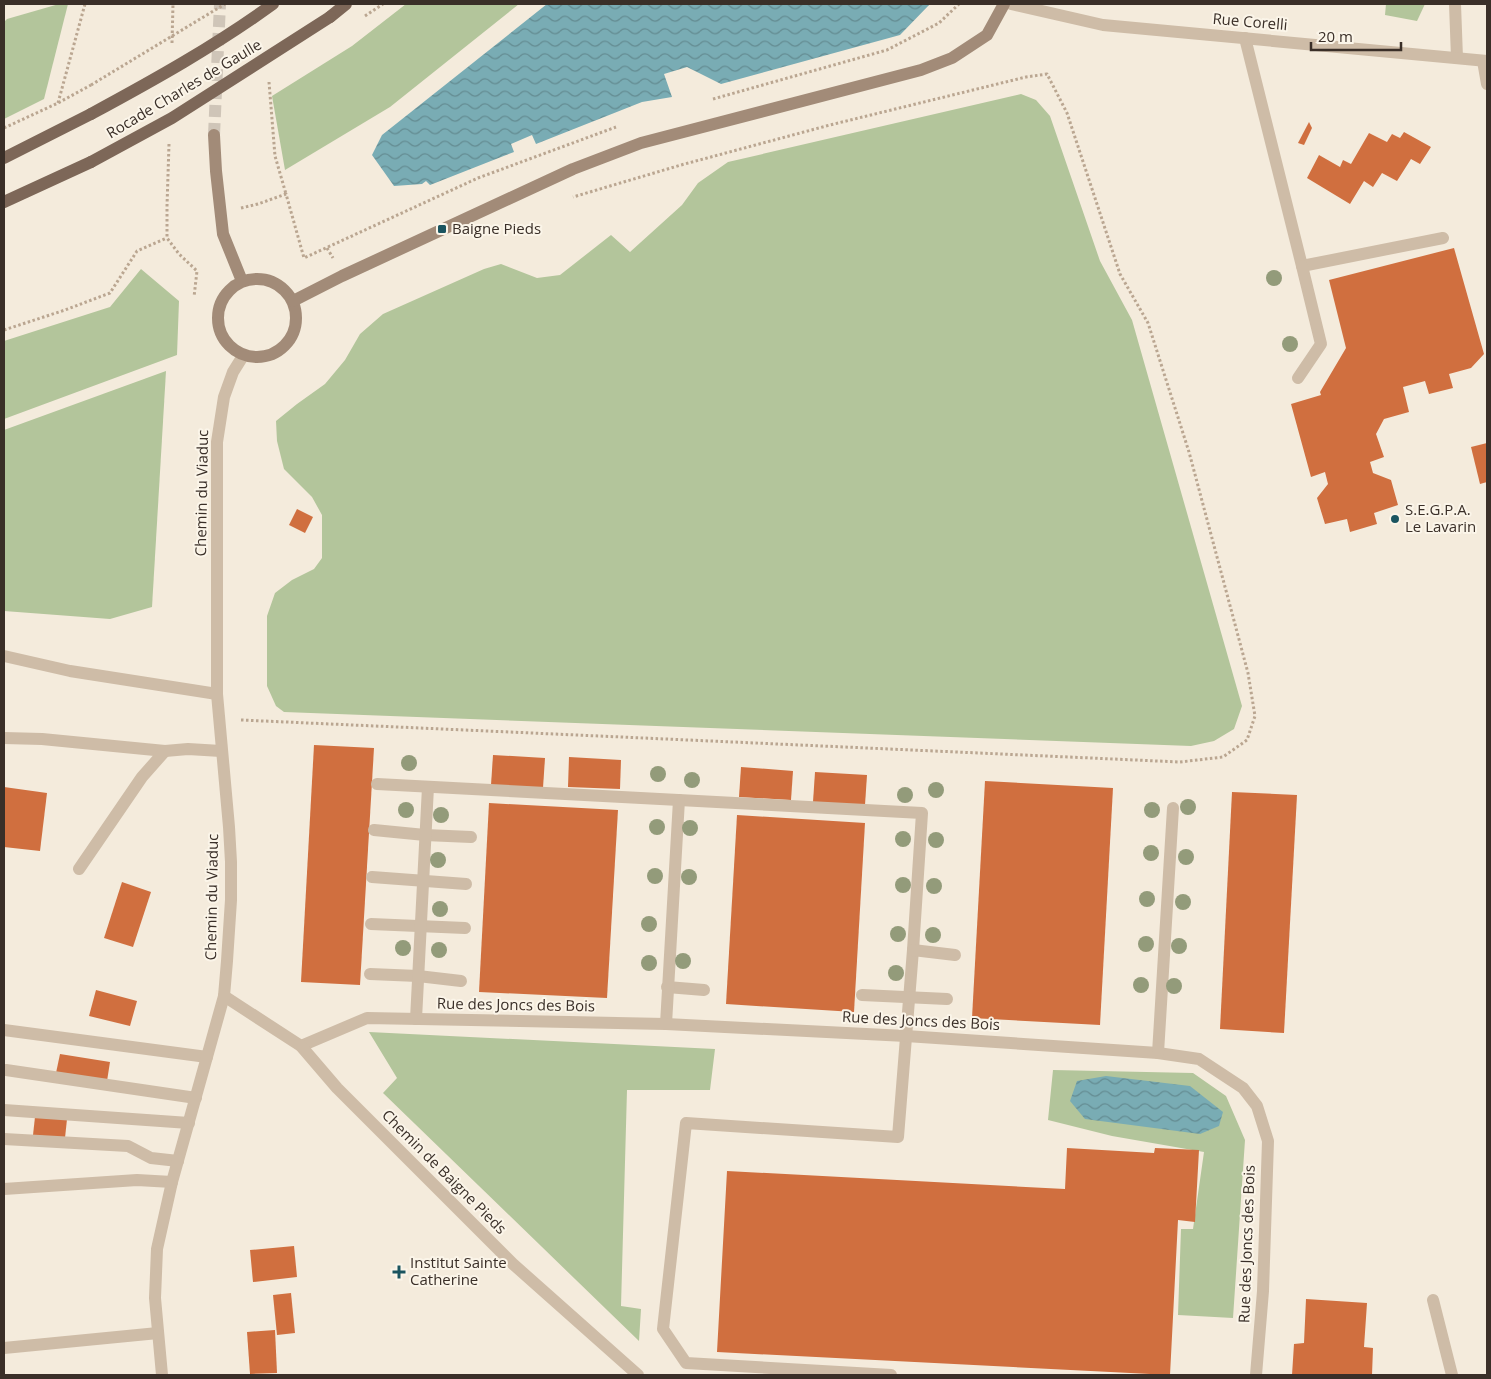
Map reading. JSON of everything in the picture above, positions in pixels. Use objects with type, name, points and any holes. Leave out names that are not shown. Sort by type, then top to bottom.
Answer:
[{"type":"main road","name":"Rocade Charles de Gaulle","points":[[4,158],[91,114],[167,72],[243,26],[272,4]]},
{"type":"main road","name":"Rocade Charles de Gaulle","points":[[4,202],[91,162],[172,118],[330,17],[346,4]]},
{"type":"main road","points":[[293,300],[573,169],[641,143],[921,70],[952,58],[987,35],[1004,4]]},
{"type":"main road","points":[[214,135],[223,234],[242,281]]},
{"type":"main road","points":[[262,279],[280,286],[293,300],[298,319],[292,338],[280,351],[262,358],[243,356],[227,345],[218,328],[218,310],[223,298],[231,288],[242,281],[262,279]]},
{"type":"street","name":"Rue Corelli","points":[[1011,4],[1103,25],[1485,61]]},
{"type":"street","points":[[1455,4],[1457,58]]},
{"type":"street","points":[[1245,38],[1321,344],[1298,378]]},
{"type":"street","points":[[1485,61],[1487,84]]},
{"type":"street","points":[[1302,266],[1443,238]]},
{"type":"street","name":"Chemin du Viaduc","points":[[162,1375],[155,1298],[158,1249],[172,1182],[224,996],[231,900],[231,862],[216,694],[216,442],[224,397],[233,372],[243,356]]},
{"type":"street","points":[[4,656],[70,671],[216,694]]},
{"type":"street","points":[[4,738],[42,739],[165,751],[188,749],[221,751]]},
{"type":"street","points":[[79,870],[142,777],[165,751]]},
{"type":"street","points":[[377,784],[922,813],[914,950],[898,1136],[686,1123],[663,1329],[686,1363],[891,1375]]},
{"type":"street","points":[[416,1019],[428,786]]},
{"type":"street","points":[[666,1024],[679,800]]},
{"type":"street","points":[[1158,1053],[1173,808]]},
{"type":"street","points":[[374,830],[425,835],[472,836]]},
{"type":"street","points":[[372,877],[466,884]]},
{"type":"street","points":[[371,924],[465,928]]},
{"type":"street","points":[[914,950],[955,955]]},
{"type":"street","points":[[370,974],[418,976],[461,981]]},
{"type":"street","points":[[667,988],[704,990]]},
{"type":"street","points":[[862,995],[947,999]]},
{"type":"street","name":"Chemin de Baigne Pieds","points":[[224,996],[301,1046],[337,1088],[512,1264],[638,1375]]},
{"type":"street","name":"Rue des Joncs des Bois","points":[[301,1046],[367,1018],[666,1024],[906,1036],[1158,1053],[1199,1059],[1243,1088],[1257,1106],[1268,1141],[1263,1291],[1256,1375]]},
{"type":"street","points":[[4,1030],[207,1057]]},
{"type":"street","points":[[6,1070],[196,1098]]},
{"type":"street","points":[[4,1110],[189,1123]]},
{"type":"street","points":[[4,1139],[128,1146],[151,1158],[178,1161]]},
{"type":"street","points":[[4,1189],[137,1180],[172,1182]]},
{"type":"street","points":[[1433,1300],[1452,1375]]},
{"type":"street","points":[[4,1348],[158,1333]]},
{"type":"path","points":[[58,103],[85,4]]},
{"type":"path","points":[[172,52],[173,4]]},
{"type":"path","points":[[4,128],[58,103],[91,85],[226,4]]},
{"type":"path","points":[[269,72],[275,156],[304,258],[327,248],[331,256]]},
{"type":"path","points":[[240,720],[1180,762],[1223,757],[1247,740],[1255,716],[1248,673],[1189,452],[1148,323],[1120,274],[1067,113],[1047,74],[1026,77],[830,125],[681,165],[573,198]]},
{"type":"path","points":[[169,138],[166,206],[168,238],[179,254],[197,271],[194,297]]},
{"type":"path","points":[[221,212],[258,204],[286,194]]},
{"type":"path","points":[[4,330],[110,293],[137,251],[168,238]]},
{"type":"green space","points":[[59,4],[68,4],[44,99],[4,119],[4,22],[7,19]]},
{"type":"green space","points":[[406,4],[519,4],[390,107],[285,170],[272,96],[352,46]]},
{"type":"green space","points":[[1386,4],[1425,4],[1417,21],[1385,15]]},
{"type":"green space","points":[[1021,94],[1036,100],[1050,116],[1100,261],[1132,320],[1242,706],[1234,729],[1214,741],[1191,746],[284,712],[276,706],[267,686],[267,616],[275,593],[292,580],[314,569],[322,558],[322,515],[312,497],[284,469],[277,441],[276,421],[325,384],[345,360],[360,334],[383,314],[484,269],[501,264],[537,278],[560,275],[611,235],[630,252],[682,205],[698,183],[728,162]]},
{"type":"green space","points":[[141,269],[179,301],[177,355],[4,419],[4,341],[110,307]]},
{"type":"green space","points":[[166,371],[152,607],[110,619],[4,611],[4,430]]},
{"type":"green space","points":[[369,1032],[715,1049],[710,1090],[627,1090],[621,1306],[641,1309],[639,1341],[383,1093],[397,1078]]},
{"type":"green space","points":[[1053,1070],[1193,1073],[1226,1096],[1245,1140],[1233,1318],[1178,1315],[1181,1229],[1193,1229],[1204,1152],[1112,1136],[1048,1120]]},
{"type":"water","points":[[547,4],[930,4],[900,35],[721,84],[687,67],[664,74],[672,97],[642,102],[536,144],[532,135],[511,144],[514,152],[430,185],[426,181],[422,184],[394,186],[372,155],[382,135]]},
{"type":"water","points":[[1106,1076],[1190,1086],[1223,1112],[1219,1126],[1200,1134],[1085,1119],[1070,1101],[1077,1081]]},
{"type":"building","points":[[1309,122],[1312,128],[1304,145],[1298,143]]},
{"type":"building","points":[[1404,132],[1431,147],[1420,164],[1411,159],[1397,181],[1382,173],[1373,187],[1364,181],[1350,204],[1307,178],[1319,155],[1340,167],[1343,160],[1351,164],[1369,133],[1387,142],[1392,134],[1400,138]]},
{"type":"building","points":[[1454,248],[1484,354],[1471,368],[1449,374],[1453,388],[1429,394],[1425,381],[1403,387],[1409,412],[1384,419],[1376,434],[1384,457],[1370,462],[1373,473],[1391,480],[1398,505],[1374,513],[1377,524],[1350,532],[1347,519],[1325,524],[1317,498],[1328,484],[1325,472],[1311,477],[1291,404],[1321,395],[1320,392],[1346,348],[1329,280]]},
{"type":"building","points":[[1487,443],[1487,482],[1480,484],[1471,447]]},
{"type":"building","points":[[297,509],[313,517],[305,533],[289,525]]},
{"type":"building","points":[[314,745],[374,748],[360,985],[301,982]]},
{"type":"building","points":[[493,755],[545,758],[543,788],[491,785]]},
{"type":"building","points":[[569,757],[621,760],[620,789],[568,787]]},
{"type":"building","points":[[741,767],[793,771],[791,800],[739,797]]},
{"type":"building","points":[[815,772],[867,775],[865,805],[813,802]]},
{"type":"building","points":[[985,781],[1113,788],[1100,1025],[972,1018]]},
{"type":"building","points":[[4,787],[47,793],[40,851],[4,847]]},
{"type":"building","points":[[1232,792],[1297,795],[1284,1033],[1220,1029]]},
{"type":"building","points":[[489,803],[618,810],[607,998],[479,992]]},
{"type":"building","points":[[737,815],[865,823],[854,1012],[726,1004]]},
{"type":"building","points":[[122,882],[151,892],[133,947],[104,938]]},
{"type":"building","points":[[96,990],[137,1001],[130,1026],[89,1016]]},
{"type":"building","points":[[60,1054],[110,1062],[107,1081],[56,1073]]},
{"type":"building","points":[[35,1117],[67,1119],[65,1138],[33,1135]]},
{"type":"building","points":[[1067,1148],[1154,1153],[1155,1148],[1199,1150],[1195,1222],[1178,1220],[1170,1375],[717,1352],[727,1171],[1065,1189]]},
{"type":"building","points":[[294,1246],[297,1277],[253,1282],[250,1250]]},
{"type":"building","points":[[291,1293],[295,1333],[277,1335],[273,1295]]},
{"type":"building","points":[[1306,1299],[1367,1303],[1364,1347],[1373,1348],[1372,1375],[1292,1375],[1294,1344],[1304,1343]]},
{"type":"building","points":[[275,1330],[277,1373],[250,1374],[247,1332]]},
{"type":"tunnel","points":[[214,135],[220,4]]},
{"type":"place","name":"Baigne Pieds","points":[[442,229]]},
{"type":"place","name":"S.E.G.P.A. Le Lavarin","points":[[1395,519]]},
{"type":"place","name":"Institut Sainte Catherine","points":[[399,1272]]}]
